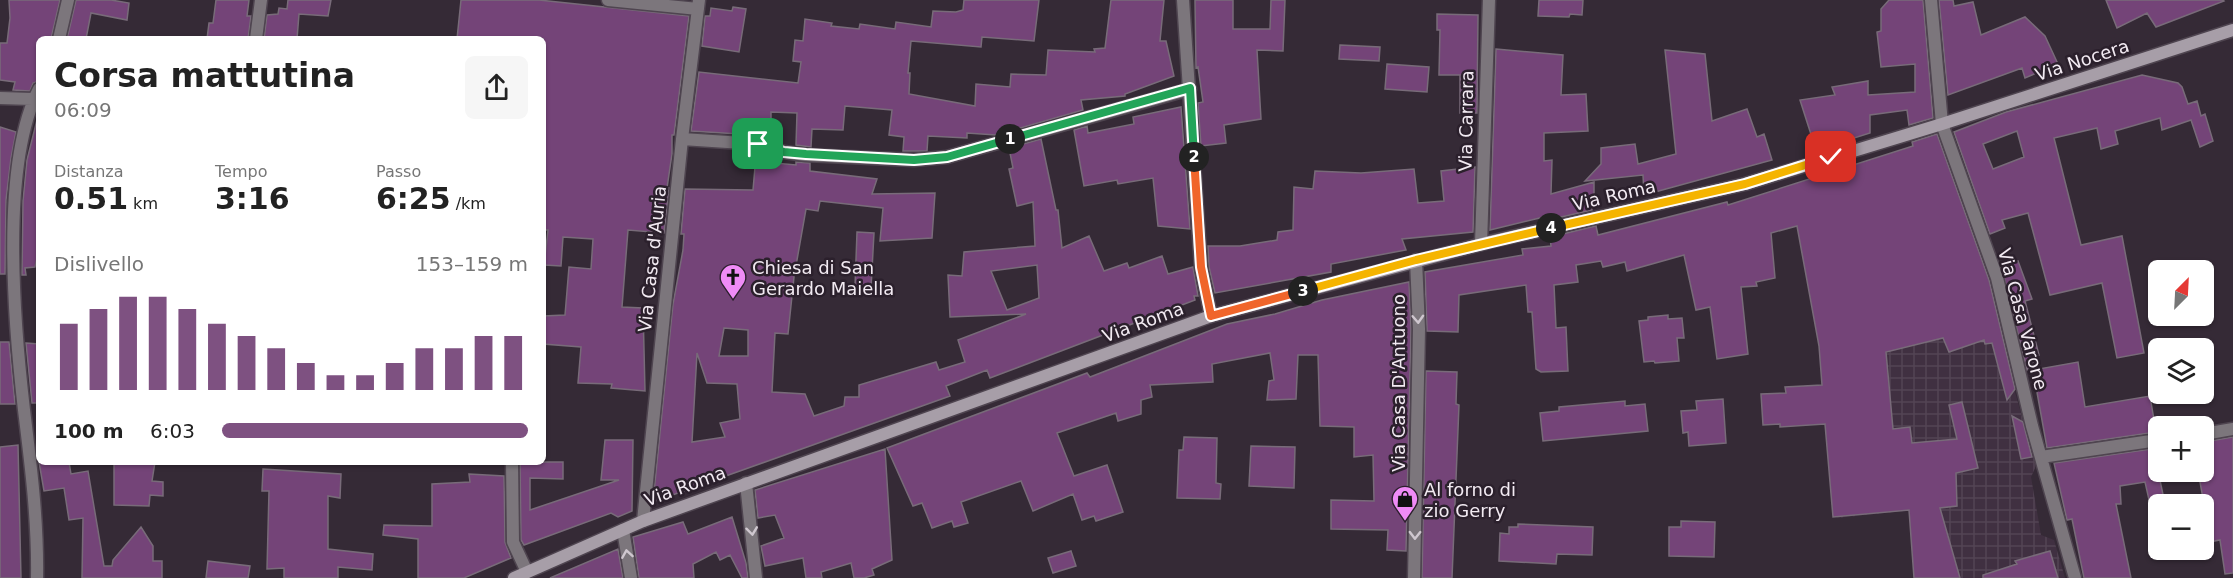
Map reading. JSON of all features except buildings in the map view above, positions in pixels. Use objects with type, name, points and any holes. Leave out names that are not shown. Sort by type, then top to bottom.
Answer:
[{"type":"main road","name":"Via Nocera","points":[[1942,124],[2233,30]]},
{"type":"main road","name":"Via Roma","points":[[514,578],[643,521],[1211,316],[1416,260],[1745,184],[1942,124]]},
{"type":"street","points":[[60,36],[68,0]]},
{"type":"street","points":[[256,36],[261,0]]},
{"type":"street","points":[[608,0],[699,4]]},
{"type":"street","points":[[1183,0],[1201,267],[1211,316]]},
{"type":"street","name":"Via Carrara","points":[[1481,244],[1489,0]]},
{"type":"street","name":"Via Casa Varone","points":[[1931,0],[1942,124],[1997,278],[2041,457],[2075,578]]},
{"type":"street","name":"Via Casa d'Auria","points":[[643,521],[682,139],[699,4]]},
{"type":"street","points":[[682,139],[758,144],[784,152],[806,154],[914,160],[947,157],[1190,88]]},
{"type":"street","points":[[0,98],[36,94]]},
{"type":"street","points":[[36,94],[24,117],[12,160],[8,209],[8,268],[34,501],[37,578]]},
{"type":"street","name":"Via Casa D'Antuono","points":[[1414,578],[1419,329],[1416,260]]},
{"type":"street","points":[[2214,432],[2233,429]]},
{"type":"street","points":[[2041,457],[2148,441]]},
{"type":"street","points":[[512,465],[513,542],[527,572]]},
{"type":"street","points":[[746,483],[756,578]]},
{"type":"street","points":[[623,530],[631,578]]},
{"type":"shaded area","points":[[1969,230],[2036,466],[2031,477],[2041,535],[2054,540],[2065,578],[1921,578],[1913,510],[1837,518],[1824,347]]},
{"type":"place","name":"Chiesa di San Gerardo Maiella","points":[[733,300]]},
{"type":"place","name":"Al forno di zio Gerry","points":[[1405,522]]},
{"type":"route","points":[[758,144],[784,152],[806,154],[914,160],[947,157],[1190,88],[1201,267],[1211,316],[1416,260],[1745,184],[1831,157]]}]
